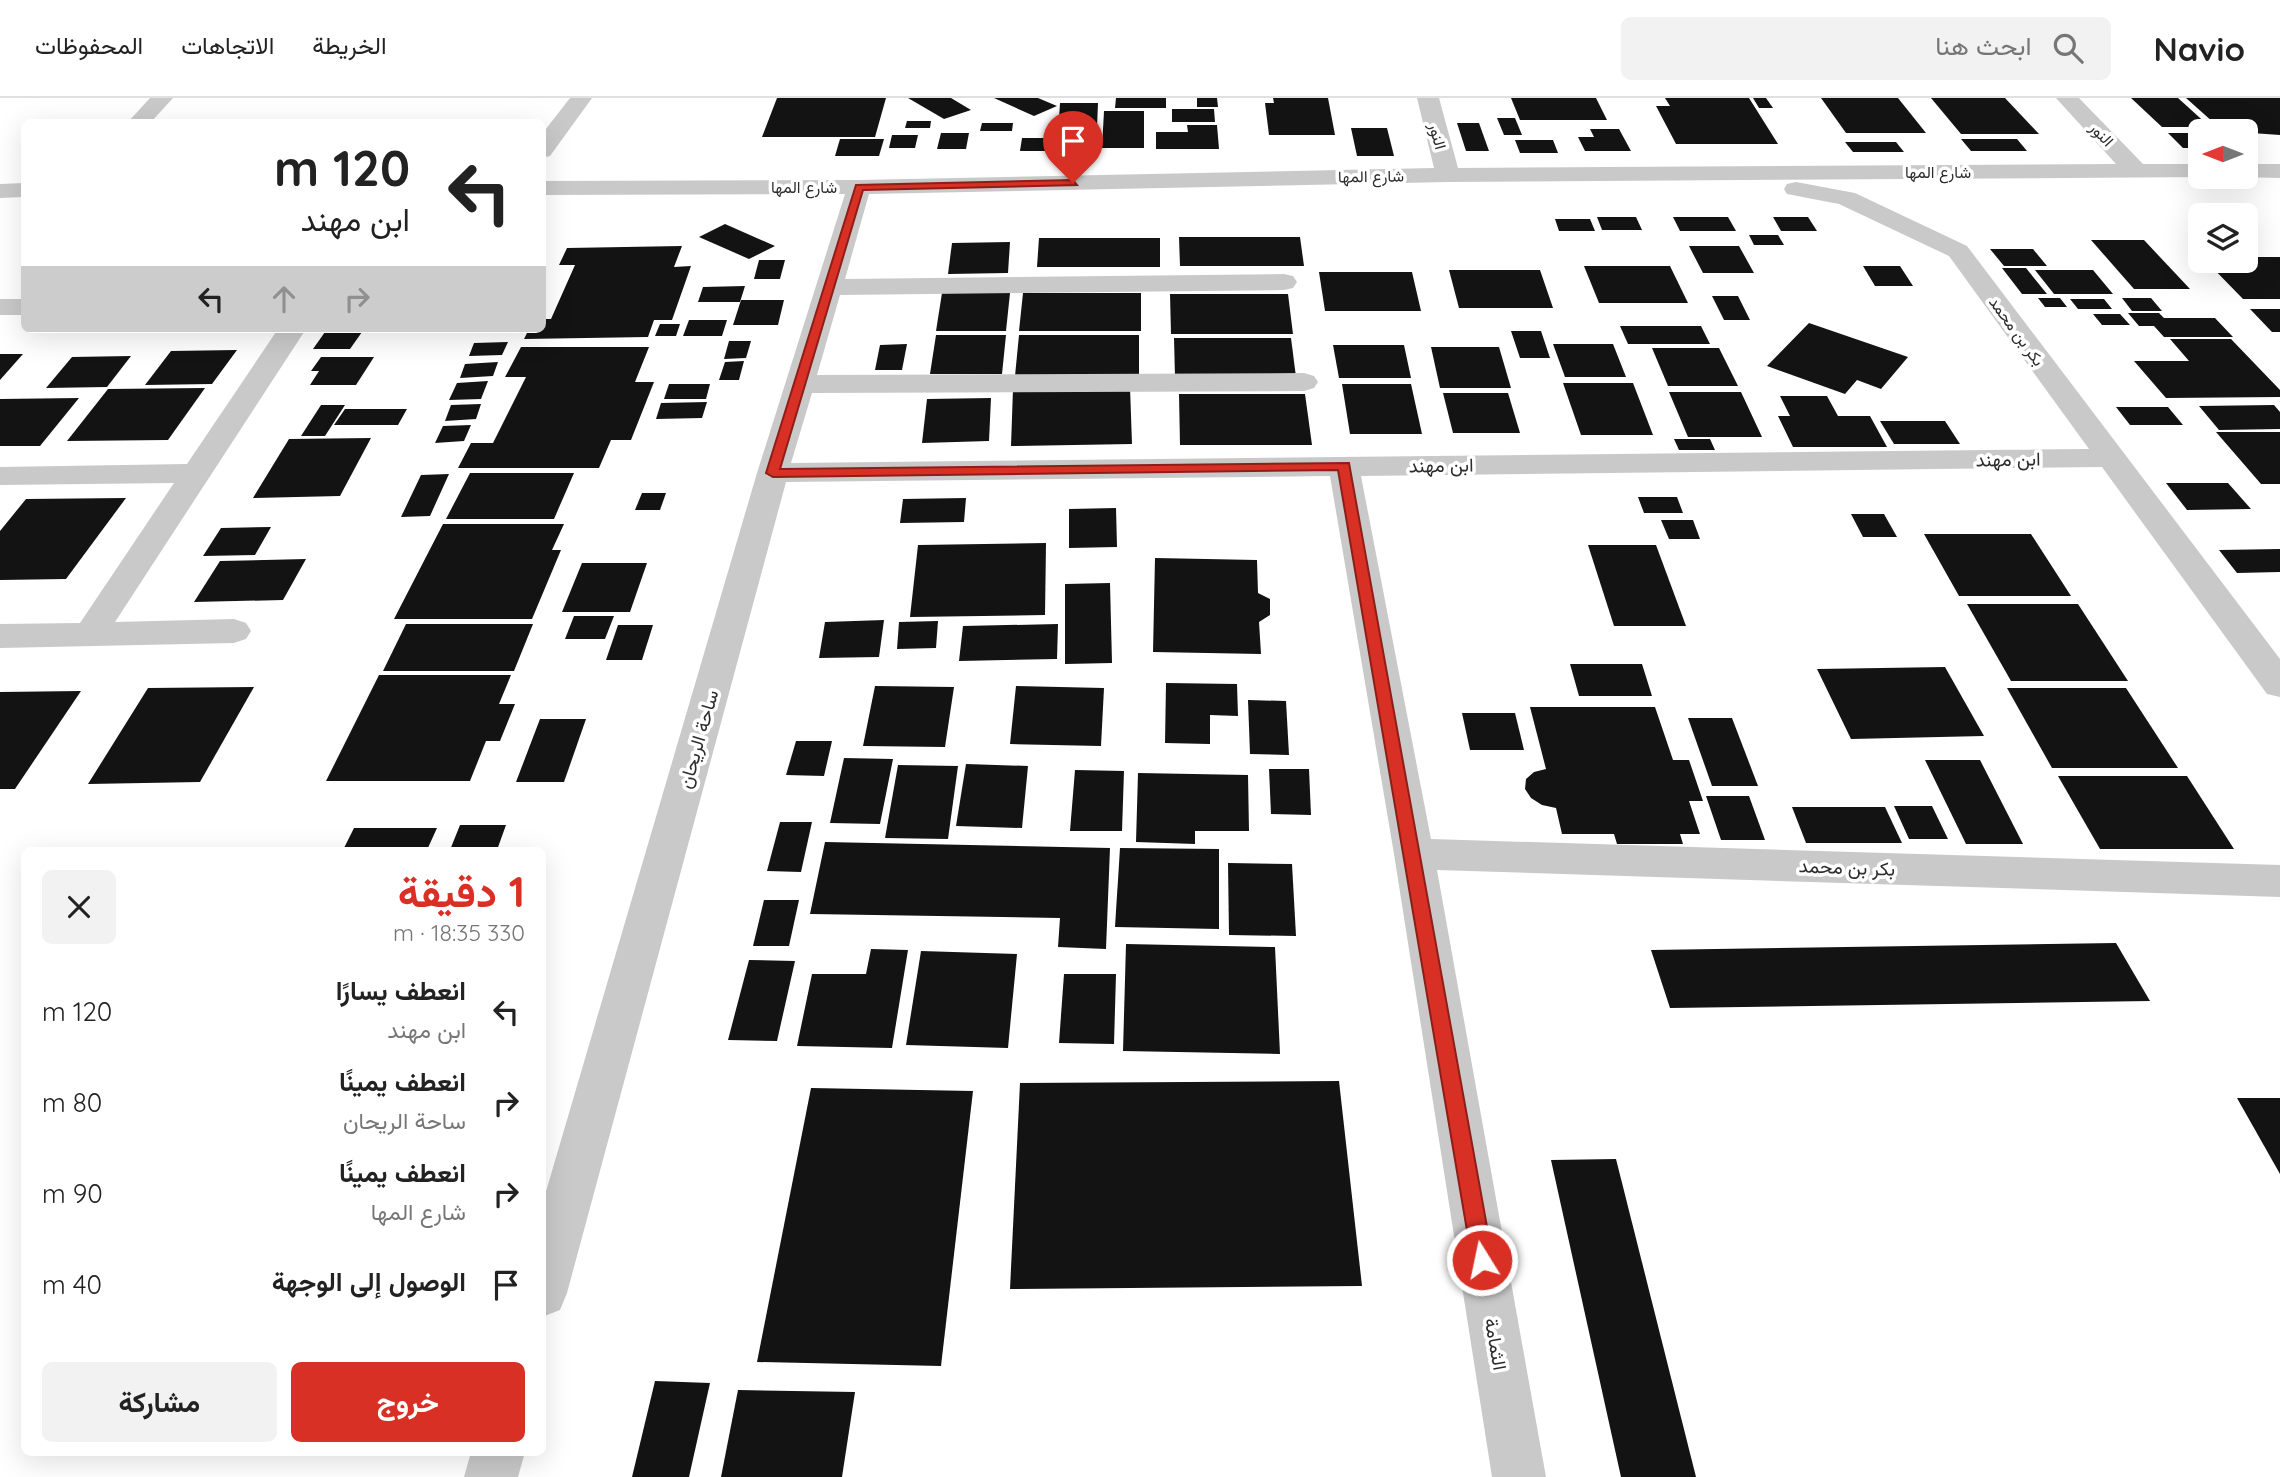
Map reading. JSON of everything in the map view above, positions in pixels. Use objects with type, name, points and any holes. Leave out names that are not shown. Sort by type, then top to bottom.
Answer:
[{"type":"street","points":[[141,119],[162,98]]},
{"type":"street","points":[[546,146],[581,98]]},
{"type":"street","name":"النور","points":[[1428,98],[1448,175]]},
{"type":"street","name":"النور","points":[[2067,98],[2136,171]]},
{"type":"street","name":"شارع المها","points":[[546,188],[859,187],[1448,175],[2188,171]]},
{"type":"street","points":[[2258,171],[2280,171]]},
{"type":"street","name":"بكر بن محمد","points":[[1714,173],[1846,198],[1958,251],[2108,458],[2280,685]]},
{"type":"street","name":"ساحة الريحان","points":[[546,1279],[773,473],[802,384],[859,187]]},
{"type":"street","points":[[0,191],[21,190]]},
{"type":"street","points":[[829,286],[1284,282]]},
{"type":"street","points":[[0,307],[21,307]]},
{"type":"street","points":[[90,634],[289,333]]},
{"type":"street","points":[[802,384],[1304,382]]},
{"type":"street","name":"ابن مهند","points":[[773,473],[2108,458]]},
{"type":"street","name":"الثمامة","points":[[1344,466],[1414,854],[1519,1477]]},
{"type":"street","points":[[0,476],[197,473]]},
{"type":"street","points":[[0,636],[234,631]]},
{"type":"street","name":"بكر بن محمد","points":[[1414,854],[2280,881]]},
{"type":"street","points":[[491,1477],[497,1456]]},
{"type":"building","points":[[777,98],[886,98],[875,137],[762,137]]},
{"type":"building","points":[[908,98],[951,98],[971,110],[944,119]]},
{"type":"building","points":[[994,98],[1038,98],[1057,106],[1034,116]]},
{"type":"building","points":[[1116,98],[1166,98],[1166,108],[1115,108]]},
{"type":"building","points":[[1197,98],[1217,98],[1218,107],[1197,107]]},
{"type":"building","points":[[1273,98],[1328,98],[1335,135],[1269,135],[1265,103],[1274,103]]},
{"type":"building","points":[[1511,98],[1596,98],[1607,120],[1520,120]]},
{"type":"building","points":[[1665,98],[1749,98],[1778,144],[1676,144],[1656,106],[1670,106]]},
{"type":"building","points":[[1753,98],[1766,98],[1773,108],[1759,108]]},
{"type":"building","points":[[1821,98],[1898,98],[1926,133],[1846,133]]},
{"type":"building","points":[[1931,98],[2005,98],[2039,134],[1961,134]]},
{"type":"building","points":[[2131,98],[2178,98],[2201,119],[2188,119],[2188,127],[2162,127]]},
{"type":"building","points":[[2186,98],[2280,98],[2280,135],[2258,133],[2258,119],[2210,119]]},
{"type":"building","points":[[1060,103],[1098,103],[1096,150],[1057,150]]},
{"type":"building","points":[[1172,109],[1214,109],[1215,122],[1172,122]]},
{"type":"building","points":[[1104,111],[1144,111],[1144,148],[1102,148]]},
{"type":"building","points":[[1497,118],[1515,118],[1522,135],[1504,135]]},
{"type":"building","points":[[907,121],[931,121],[930,128],[905,128]]},
{"type":"building","points":[[982,123],[1013,123],[1012,131],[980,131]]},
{"type":"building","points":[[1457,123],[1479,123],[1489,151],[1466,151]]},
{"type":"building","points":[[1187,125],[1217,125],[1219,149],[1156,149],[1156,132],[1188,132]]},
{"type":"building","points":[[1351,128],[1387,128],[1394,156],[1357,156]]},
{"type":"building","points":[[1590,129],[1619,129],[1631,151],[1585,151],[1578,137],[1594,137]]},
{"type":"building","points":[[941,133],[969,133],[966,149],[937,149]]},
{"type":"building","points":[[2168,133],[2188,133],[2188,148],[2183,148]]},
{"type":"building","points":[[892,135],[918,135],[915,148],[889,148]]},
{"type":"building","points":[[1022,138],[1051,138],[1050,151],[1020,151]]},
{"type":"building","points":[[840,139],[884,139],[879,156],[835,156]]},
{"type":"building","points":[[1961,139],[2017,139],[2027,151],[1971,151]]},
{"type":"building","points":[[1515,140],[1553,140],[1558,153],[1520,153]]},
{"type":"building","points":[[1845,142],[1896,142],[1904,152],[1853,152]]},
{"type":"building","points":[[1597,217],[1636,217],[1642,230],[1602,230]]},
{"type":"building","points":[[1673,217],[1728,217],[1736,231],[1680,231]]},
{"type":"building","points":[[1773,217],[1808,217],[1817,231],[1781,231]]},
{"type":"building","points":[[1555,219],[1590,219],[1595,231],[1559,231]]},
{"type":"building","points":[[725,224],[775,246],[749,259],[699,237]]},
{"type":"building","points":[[1749,235],[1778,235],[1784,245],[1754,245]]},
{"type":"building","points":[[1179,237],[1300,237],[1304,266],[1180,266]]},
{"type":"building","points":[[1039,238],[1160,238],[1160,267],[1037,267]]},
{"type":"building","points":[[2091,240],[2144,240],[2190,289],[2134,289]]},
{"type":"building","points":[[1010,242],[1008,273],[948,274],[952,243]]},
{"type":"building","points":[[682,246],[674,267],[691,266],[672,320],[654,320],[648,337],[524,339],[527,333],[546,333],[546,319],[551,319],[575,265],[559,265],[567,248]]},
{"type":"building","points":[[1689,246],[1739,246],[1754,273],[1703,273]]},
{"type":"building","points":[[1990,249],[2033,249],[2047,266],[2004,266]]},
{"type":"building","points":[[2258,257],[2280,257],[2280,299],[2243,299],[2218,273],[2258,273]]},
{"type":"building","points":[[759,260],[785,260],[780,279],[754,279]]},
{"type":"building","points":[[1584,266],[1670,266],[1688,303],[1599,303]]},
{"type":"building","points":[[1863,266],[1900,266],[1913,286],[1875,286]]},
{"type":"building","points":[[2002,268],[2026,268],[2047,294],[2022,294]]},
{"type":"building","points":[[1449,270],[1540,270],[1553,308],[1459,308]]},
{"type":"building","points":[[2035,270],[2093,270],[2113,294],[2054,294]]},
{"type":"building","points":[[1319,272],[1412,272],[1421,311],[1325,311]]},
{"type":"building","points":[[745,286],[740,302],[698,302],[703,287]]},
{"type":"building","points":[[942,293],[1010,293],[1006,331],[936,331]]},
{"type":"building","points":[[1023,293],[1141,293],[1141,331],[1019,331]]},
{"type":"building","points":[[1170,294],[1288,294],[1293,334],[1171,334]]},
{"type":"building","points":[[1712,296],[1738,296],[1750,320],[1724,320]]},
{"type":"building","points":[[2038,298],[2060,298],[2067,307],[2045,307]]},
{"type":"building","points":[[2122,298],[2151,298],[2162,311],[2132,311]]},
{"type":"building","points":[[2070,299],[2104,299],[2112,309],[2078,309]]},
{"type":"building","points":[[741,300],[784,300],[778,325],[733,325]]},
{"type":"building","points":[[2250,309],[2280,309],[2280,332],[2272,332]]},
{"type":"building","points":[[2128,313],[2159,313],[2164,318],[2215,318],[2233,337],[2164,337],[2154,326],[2139,326]]},
{"type":"building","points":[[2093,314],[2120,314],[2130,325],[2102,325]]},
{"type":"building","points":[[689,320],[727,320],[722,336],[683,336]]},
{"type":"building","points":[[1809,323],[1908,357],[1881,389],[1857,380],[1845,394],[1767,366]]},
{"type":"building","points":[[660,324],[680,324],[676,336],[655,336]]},
{"type":"building","points":[[1620,326],[1701,326],[1710,344],[1628,344]]},
{"type":"building","points":[[1511,331],[1541,331],[1550,358],[1520,358]]},
{"type":"building","points":[[324,333],[361,333],[350,349],[313,349]]},
{"type":"building","points":[[936,335],[1006,335],[1002,374],[930,374]]},
{"type":"building","points":[[1019,335],[1139,335],[1139,376],[1015,376]]},
{"type":"building","points":[[1174,338],[1291,338],[1296,377],[1175,377]]},
{"type":"building","points":[[2170,339],[2231,339],[2280,390],[2280,397],[2166,398],[2134,361],[2189,361]]},
{"type":"building","points":[[729,341],[751,341],[746,358],[724,359]]},
{"type":"building","points":[[508,342],[502,355],[469,356],[474,343]]},
{"type":"building","points":[[907,344],[902,370],[875,370],[880,345]]},
{"type":"building","points":[[1553,344],[1613,344],[1626,377],[1565,377]]},
{"type":"building","points":[[1333,345],[1404,345],[1411,378],[1339,378]]},
{"type":"building","points":[[521,347],[649,347],[635,382],[654,382],[631,440],[611,440],[599,468],[458,468],[471,443],[493,443],[526,377],[505,377]]},
{"type":"building","points":[[1431,347],[1499,347],[1511,388],[1440,388]]},
{"type":"building","points":[[1652,348],[1719,348],[1738,386],[1668,386]]},
{"type":"building","points":[[237,350],[212,384],[145,385],[171,351]]},
{"type":"building","points":[[0,354],[23,354],[0,380]]},
{"type":"building","points":[[131,356],[107,387],[46,388],[72,357]]},
{"type":"building","points":[[321,357],[374,357],[356,385],[310,385],[319,371],[311,371]]},
{"type":"building","points":[[744,361],[739,380],[719,380],[725,362]]},
{"type":"building","points":[[498,362],[493,376],[460,378],[465,364]]},
{"type":"building","points":[[488,381],[481,399],[449,400],[457,383]]},
{"type":"building","points":[[1563,383],[1633,383],[1653,435],[1581,435]]},
{"type":"building","points":[[669,384],[710,384],[706,399],[664,399]]},
{"type":"building","points":[[1342,384],[1411,384],[1422,434],[1350,434]]},
{"type":"building","points":[[1130,387],[1132,444],[1011,446],[1013,389]]},
{"type":"building","points":[[205,388],[168,440],[67,441],[108,389]]},
{"type":"building","points":[[1669,392],[1741,392],[1762,437],[1688,437]]},
{"type":"building","points":[[1443,393],[1508,393],[1520,433],[1453,433]]},
{"type":"building","points":[[1179,394],[1305,394],[1312,445],[1180,445]]},
{"type":"building","points":[[1780,396],[1827,396],[1838,416],[1870,416],[1887,447],[1793,447],[1778,416],[1790,416]]},
{"type":"building","points":[[79,398],[40,446],[0,446],[0,399]]},
{"type":"building","points":[[991,398],[989,441],[922,443],[927,399]]},
{"type":"building","points":[[707,402],[702,418],[656,419],[661,403]]},
{"type":"building","points":[[481,404],[476,419],[445,421],[451,405]]},
{"type":"building","points":[[321,405],[345,405],[325,436],[301,436]]},
{"type":"building","points":[[2274,405],[2280,412],[2280,429],[2219,430],[2199,406]]},
{"type":"building","points":[[2116,407],[2168,407],[2183,425],[2130,425]]},
{"type":"building","points":[[345,409],[407,409],[398,425],[334,425]]},
{"type":"building","points":[[1880,421],[1945,421],[1960,444],[1894,444]]},
{"type":"building","points":[[471,425],[464,441],[435,443],[443,426]]},
{"type":"building","points":[[2216,432],[2280,432],[2280,484],[2261,484]]},
{"type":"building","points":[[371,438],[340,496],[253,498],[289,439]]},
{"type":"building","points":[[1674,439],[1710,439],[1715,450],[1679,450]]},
{"type":"building","points":[[470,473],[574,473],[554,519],[446,519]]},
{"type":"building","points":[[449,474],[430,516],[401,517],[421,475]]},
{"type":"building","points":[[2166,483],[2228,483],[2251,509],[2187,510]]},
{"type":"building","points":[[642,493],[666,493],[660,510],[635,510]]},
{"type":"building","points":[[1638,497],[1677,497],[1683,513],[1644,513]]},
{"type":"building","points":[[126,498],[66,579],[0,580],[0,531],[26,499]]},
{"type":"building","points":[[966,498],[964,522],[900,523],[903,499]]},
{"type":"building","points":[[1116,508],[1117,547],[1069,548],[1069,509]]},
{"type":"building","points":[[1851,514],[1884,514],[1897,537],[1863,537]]},
{"type":"building","points":[[1661,520],[1693,520],[1700,539],[1669,539]]},
{"type":"building","points":[[443,524],[564,524],[552,550],[561,550],[532,619],[394,619]]},
{"type":"building","points":[[271,527],[255,555],[203,556],[221,528]]},
{"type":"building","points":[[1924,534],[2031,534],[2071,596],[1959,596]]},
{"type":"building","points":[[1046,543],[1045,615],[910,617],[918,545]]},
{"type":"building","points":[[1588,545],[1656,545],[1686,626],[1614,626]]},
{"type":"building","points":[[2280,549],[2280,572],[2237,573],[2219,550]]},
{"type":"building","points":[[1155,558],[1257,560],[1258,593],[1270,599],[1270,615],[1259,622],[1261,654],[1153,652]]},
{"type":"building","points":[[306,559],[283,600],[194,602],[220,561]]},
{"type":"building","points":[[582,563],[647,563],[630,612],[562,612]]},
{"type":"building","points":[[1110,583],[1112,663],[1065,664],[1065,584]]},
{"type":"building","points":[[1967,604],[2078,604],[2128,681],[2011,681]]},
{"type":"building","points":[[574,616],[614,616],[605,639],[565,639]]},
{"type":"building","points":[[884,620],[879,657],[819,658],[825,622]]},
{"type":"building","points":[[938,621],[936,648],[897,649],[899,622]]},
{"type":"building","points":[[406,624],[533,624],[514,671],[383,671]]},
{"type":"building","points":[[1058,624],[1057,659],[959,661],[963,626]]},
{"type":"building","points":[[618,625],[653,625],[642,660],[606,660]]},
{"type":"building","points":[[1570,664],[1642,664],[1652,696],[1579,696]]},
{"type":"building","points":[[1945,667],[1984,736],[1851,739],[1817,669]]},
{"type":"building","points":[[379,675],[511,675],[499,704],[515,704],[500,741],[486,741],[470,781],[326,781]]},
{"type":"building","points":[[1166,683],[1237,684],[1238,716],[1210,715],[1210,744],[1165,743]]},
{"type":"building","points":[[875,686],[954,687],[945,747],[863,746]]},
{"type":"building","points":[[1016,686],[1104,688],[1101,746],[1010,744]]},
{"type":"building","points":[[254,687],[200,782],[88,784],[148,688]]},
{"type":"building","points":[[2007,688],[2126,688],[2178,768],[2052,768]]},
{"type":"building","points":[[81,691],[15,789],[0,789],[0,692]]},
{"type":"building","points":[[1248,700],[1286,701],[1289,755],[1250,754]]},
{"type":"building","points":[[1530,707],[1655,707],[1673,760],[1689,760],[1703,801],[1689,801],[1700,834],[1680,834],[1683,844],[1617,844],[1614,834],[1562,834],[1556,808],[1542,805],[1531,798],[1525,789],[1526,779],[1534,772],[1546,769]]},
{"type":"building","points":[[1462,713],[1515,713],[1524,750],[1470,750]]},
{"type":"building","points":[[1688,718],[1732,718],[1758,786],[1712,786]]},
{"type":"building","points":[[540,719],[586,719],[564,782],[516,782]]},
{"type":"building","points":[[796,741],[832,741],[824,776],[786,775]]},
{"type":"building","points":[[844,758],[893,759],[880,824],[830,823]]},
{"type":"building","points":[[1925,760],[1980,760],[2023,844],[1966,844]]},
{"type":"building","points":[[966,764],[1028,766],[1022,828],[956,826]]},
{"type":"building","points":[[898,765],[958,766],[948,839],[885,838]]},
{"type":"building","points":[[1269,769],[1309,769],[1311,815],[1271,814]]},
{"type":"building","points":[[1075,770],[1124,771],[1122,831],[1070,831]]},
{"type":"building","points":[[1138,773],[1248,775],[1249,831],[1195,831],[1195,844],[1136,842]]},
{"type":"building","points":[[2058,776],[2187,776],[2234,849],[2100,849]]},
{"type":"building","points":[[1706,796],[1749,796],[1765,840],[1721,840]]},
{"type":"building","points":[[1894,806],[1932,806],[1948,839],[1909,839]]},
{"type":"building","points":[[1792,807],[1885,807],[1902,843],[1806,843]]},
{"type":"building","points":[[780,822],[812,822],[801,872],[767,871]]},
{"type":"building","points":[[460,825],[506,825],[498,847],[451,847]]},
{"type":"building","points":[[354,828],[437,828],[428,847],[344,847]]},
{"type":"building","points":[[825,842],[1110,848],[1106,949],[1058,947],[1060,918],[810,914]]},
{"type":"building","points":[[1120,848],[1219,849],[1219,929],[1115,927]]},
{"type":"building","points":[[1228,863],[1292,864],[1296,936],[1229,935]]},
{"type":"building","points":[[764,900],[799,900],[789,946],[753,946]]},
{"type":"building","points":[[2116,943],[2150,1001],[1670,1008],[1651,950]]},
{"type":"building","points":[[1126,944],[1275,947],[1280,1054],[1123,1051]]},
{"type":"building","points":[[871,949],[908,950],[892,1048],[797,1046],[812,974],[866,974]]},
{"type":"building","points":[[921,951],[1017,954],[1008,1048],[906,1045]]},
{"type":"building","points":[[749,960],[795,961],[777,1041],[728,1040]]},
{"type":"building","points":[[1064,974],[1116,974],[1114,1044],[1059,1043]]},
{"type":"building","points":[[1339,1081],[1362,1286],[1010,1289],[1020,1083]]},
{"type":"building","points":[[811,1088],[973,1091],[941,1366],[757,1362]]},
{"type":"building","points":[[2237,1098],[2280,1098],[2280,1174]]},
{"type":"building","points":[[1616,1159],[1696,1477],[1621,1477],[1551,1160]]},
{"type":"building","points":[[655,1381],[710,1383],[689,1477],[632,1477]]},
{"type":"building","points":[[738,1390],[855,1392],[842,1477],[721,1477]]},
{"type":"route","points":[[1073,183],[859,187],[802,384],[773,473],[1344,466],[1414,854],[1482,1260]]}]
